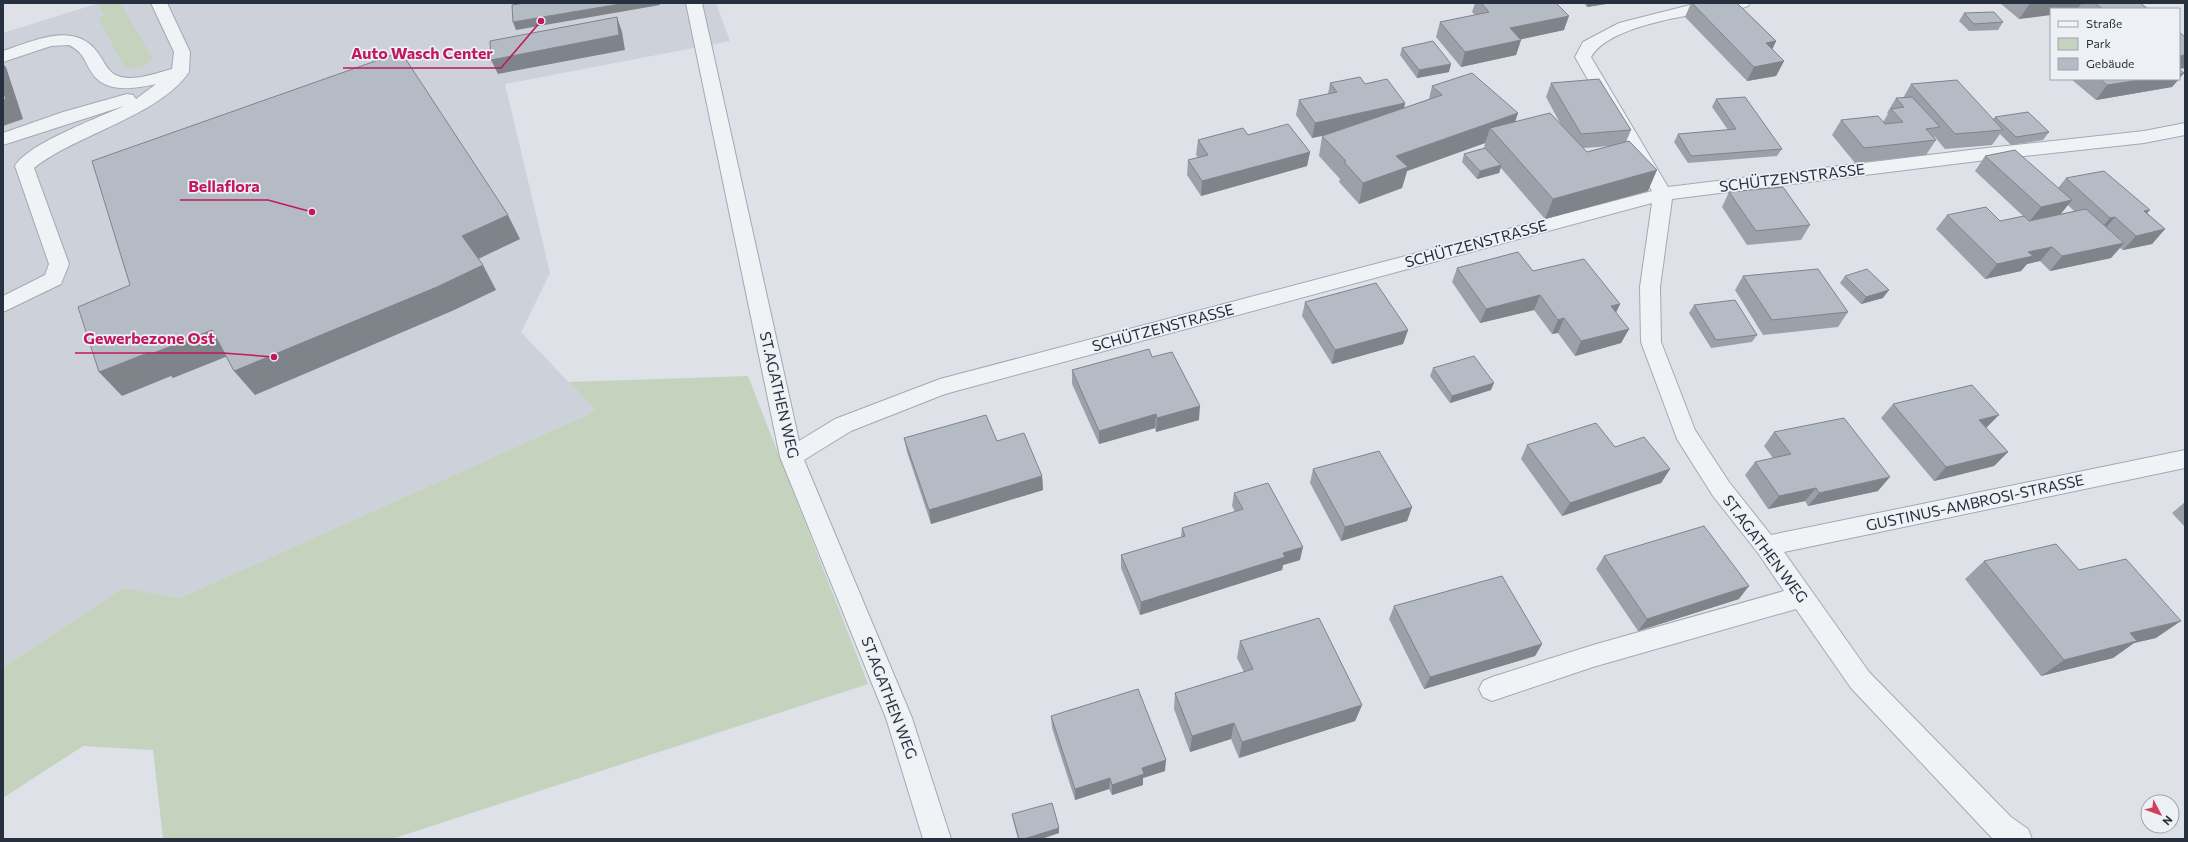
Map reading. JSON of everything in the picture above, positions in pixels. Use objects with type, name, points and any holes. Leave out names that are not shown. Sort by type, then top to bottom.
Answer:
[{"type":"street","points":[[3,305],[54,279],[59,264],[44,216],[24,166],[36,156],[59,142],[125,112],[161,90],[180,72],[182,52],[159,3]]},
{"type":"street","name":"ST.AGATHEN WEG","points":[[694,3],[791,457],[899,718],[937,839]]},
{"type":"street","points":[[1663,194],[1583,57],[1589,46],[1625,26],[1694,9],[1742,3]]},
{"type":"street","points":[[3,57],[56,41],[71,40],[84,45],[103,75],[121,83],[146,81],[180,72]]},
{"type":"street","points":[[3,139],[69,116],[161,90]]},
{"type":"street","name":"SCHÜTZENSTRASSE","points":[[791,457],[843,424],[940,387],[1663,194],[1978,155],[2144,137],[2185,129]]},
{"type":"street","name":"ST.AGATHEN WEG","points":[[1663,194],[1650,287],[1651,342],[1685,433],[1721,489],[1766,546],[1860,680],[2002,827],[2018,839]]},
{"type":"street","name":"GUSTINUS-AMBROSI-STRASSE","points":[[1766,546],[2185,459]]},
{"type":"street","points":[[1492,689],[1593,656],[1801,597]]},
{"type":"shaded area","points":[[99,3],[716,3],[730,41],[505,84],[550,273],[521,332],[596,411],[180,598],[124,588],[3,667],[3,33]]},
{"type":"green space","points":[[97,3],[120,3],[153,59],[146,65],[134,69],[124,66],[99,19],[104,15]]},
{"type":"green space","points":[[748,376],[868,684],[392,839],[163,839],[153,750],[83,746],[3,798],[3,667],[124,588],[180,598],[596,411],[569,382]]},
{"type":"building","points":[[524,3],[626,3],[513,22],[512,5]]},
{"type":"building","points":[[1481,3],[1556,3],[1569,16],[1510,28],[1521,40],[1465,52],[1440,22],[1489,12]]},
{"type":"building","points":[[1692,3],[1737,3],[1776,41],[1766,43],[1784,61],[1754,67]]},
{"type":"building","points":[[2027,3],[2041,3],[2029,5]]},
{"type":"building","points":[[2095,3],[2140,3],[2147,8],[2102,8]]},
{"type":"building","points":[[1994,12],[2003,22],[1974,24],[1964,13]]},
{"type":"building","points":[[617,17],[619,35],[491,60],[490,41]]},
{"type":"building","points":[[2180,33],[2185,37],[2185,55],[2180,56]]},
{"type":"building","points":[[1433,41],[1451,64],[1419,70],[1402,48]]},
{"type":"building","points":[[401,52],[508,215],[462,236],[483,265],[437,287],[234,371],[212,330],[151,354],[150,352],[99,372],[78,307],[130,285],[92,161]]},
{"type":"building","points":[[1472,73],[1518,113],[1396,156],[1408,167],[1363,183],[1344,162],[1346,161],[1322,136],[1442,95],[1432,86]]},
{"type":"building","points":[[1360,77],[1365,84],[1387,79],[1405,103],[1315,123],[1299,100],[1337,92],[1330,83]]},
{"type":"building","points":[[1599,79],[1631,130],[1581,134],[1551,83]]},
{"type":"building","points":[[1957,80],[2003,130],[1955,134],[1911,84]]},
{"type":"building","points":[[2101,80],[2140,80],[2107,85]]},
{"type":"building","points":[[3,90],[6,99],[3,100]]},
{"type":"building","points":[[1745,97],[1782,149],[1691,156],[1678,134],[1736,129],[1716,99]]},
{"type":"building","points":[[1912,97],[1940,127],[1926,129],[1936,140],[1864,148],[1841,120],[1878,116],[1885,124],[1903,122],[1891,109],[1904,107],[1896,98]]},
{"type":"building","points":[[2028,112],[2049,132],[2016,137],[1995,117]]},
{"type":"building","points":[[1550,113],[1587,152],[1629,141],[1657,170],[1553,199],[1490,128]]},
{"type":"building","points":[[1288,124],[1310,152],[1202,181],[1188,160],[1208,155],[1198,140],[1243,128],[1248,135]]},
{"type":"building","points":[[1485,148],[1501,165],[1480,171],[1464,154]]},
{"type":"building","points":[[2015,150],[2072,200],[2041,207],[1985,156]]},
{"type":"building","points":[[2104,171],[2150,210],[2144,211],[2165,229],[2136,236],[2115,217],[2110,218],[2066,178]]},
{"type":"building","points":[[1783,187],[1810,225],[1756,231],[1729,192]]},
{"type":"building","points":[[1986,207],[2000,221],[2024,216],[2029,221],[2086,209],[2124,243],[2062,256],[2052,247],[2028,252],[2033,256],[1997,264],[1947,215]]},
{"type":"building","points":[[1518,252],[1533,271],[1584,259],[1620,304],[1611,306],[1629,329],[1581,341],[1564,318],[1558,320],[1540,295],[1486,309],[1457,268]]},
{"type":"building","points":[[1818,269],[1848,312],[1772,320],[1743,276]]},
{"type":"building","points":[[1867,269],[1889,290],[1866,297],[1845,276]]},
{"type":"building","points":[[1376,283],[1408,330],[1335,350],[1305,302]]},
{"type":"building","points":[[1735,300],[1757,335],[1716,340],[1694,305]]},
{"type":"building","points":[[1149,349],[1152,357],[1172,352],[1200,406],[1157,418],[1156,414],[1099,431],[1072,370]]},
{"type":"building","points":[[1474,356],[1494,383],[1452,396],[1433,368]]},
{"type":"building","points":[[1972,385],[1999,415],[1979,420],[2008,452],[1946,467],[1893,404]]},
{"type":"building","points":[[986,415],[997,441],[1024,433],[1042,476],[929,510],[904,438]]},
{"type":"building","points":[[1844,418],[1890,477],[1819,493],[1816,488],[1779,496],[1755,462],[1791,454],[1774,432]]},
{"type":"building","points":[[1596,423],[1615,447],[1644,437],[1670,469],[1570,503],[1527,445]]},
{"type":"building","points":[[1379,451],[1412,507],[1345,527],[1313,469]]},
{"type":"building","points":[[1268,483],[1303,547],[1283,553],[1285,557],[1141,602],[1121,555],[1185,536],[1182,528],[1243,509],[1234,493]]},
{"type":"building","points":[[1704,526],[1749,586],[1647,619],[1604,556]]},
{"type":"building","points":[[2056,544],[2079,570],[2126,559],[2181,621],[2130,633],[2137,641],[2064,660],[1984,561]]},
{"type":"building","points":[[1502,576],[1542,644],[1430,677],[1394,606]]},
{"type":"building","points":[[1319,618],[1362,705],[1242,742],[1234,723],[1192,736],[1175,693],[1253,669],[1240,641]]},
{"type":"building","points":[[1138,689],[1166,760],[1142,768],[1144,774],[1112,785],[1110,778],[1075,789],[1051,716]]},
{"type":"building","points":[[1052,803],[1059,828],[1024,839],[1019,839],[1012,814]]},
{"type":"place","name":"Auto Wasch Center","points":[[541,21]]},
{"type":"place","name":"Bellaflora","points":[[312,212]]},
{"type":"place","name":"Gewerbezone Ost","points":[[274,357]]}]
